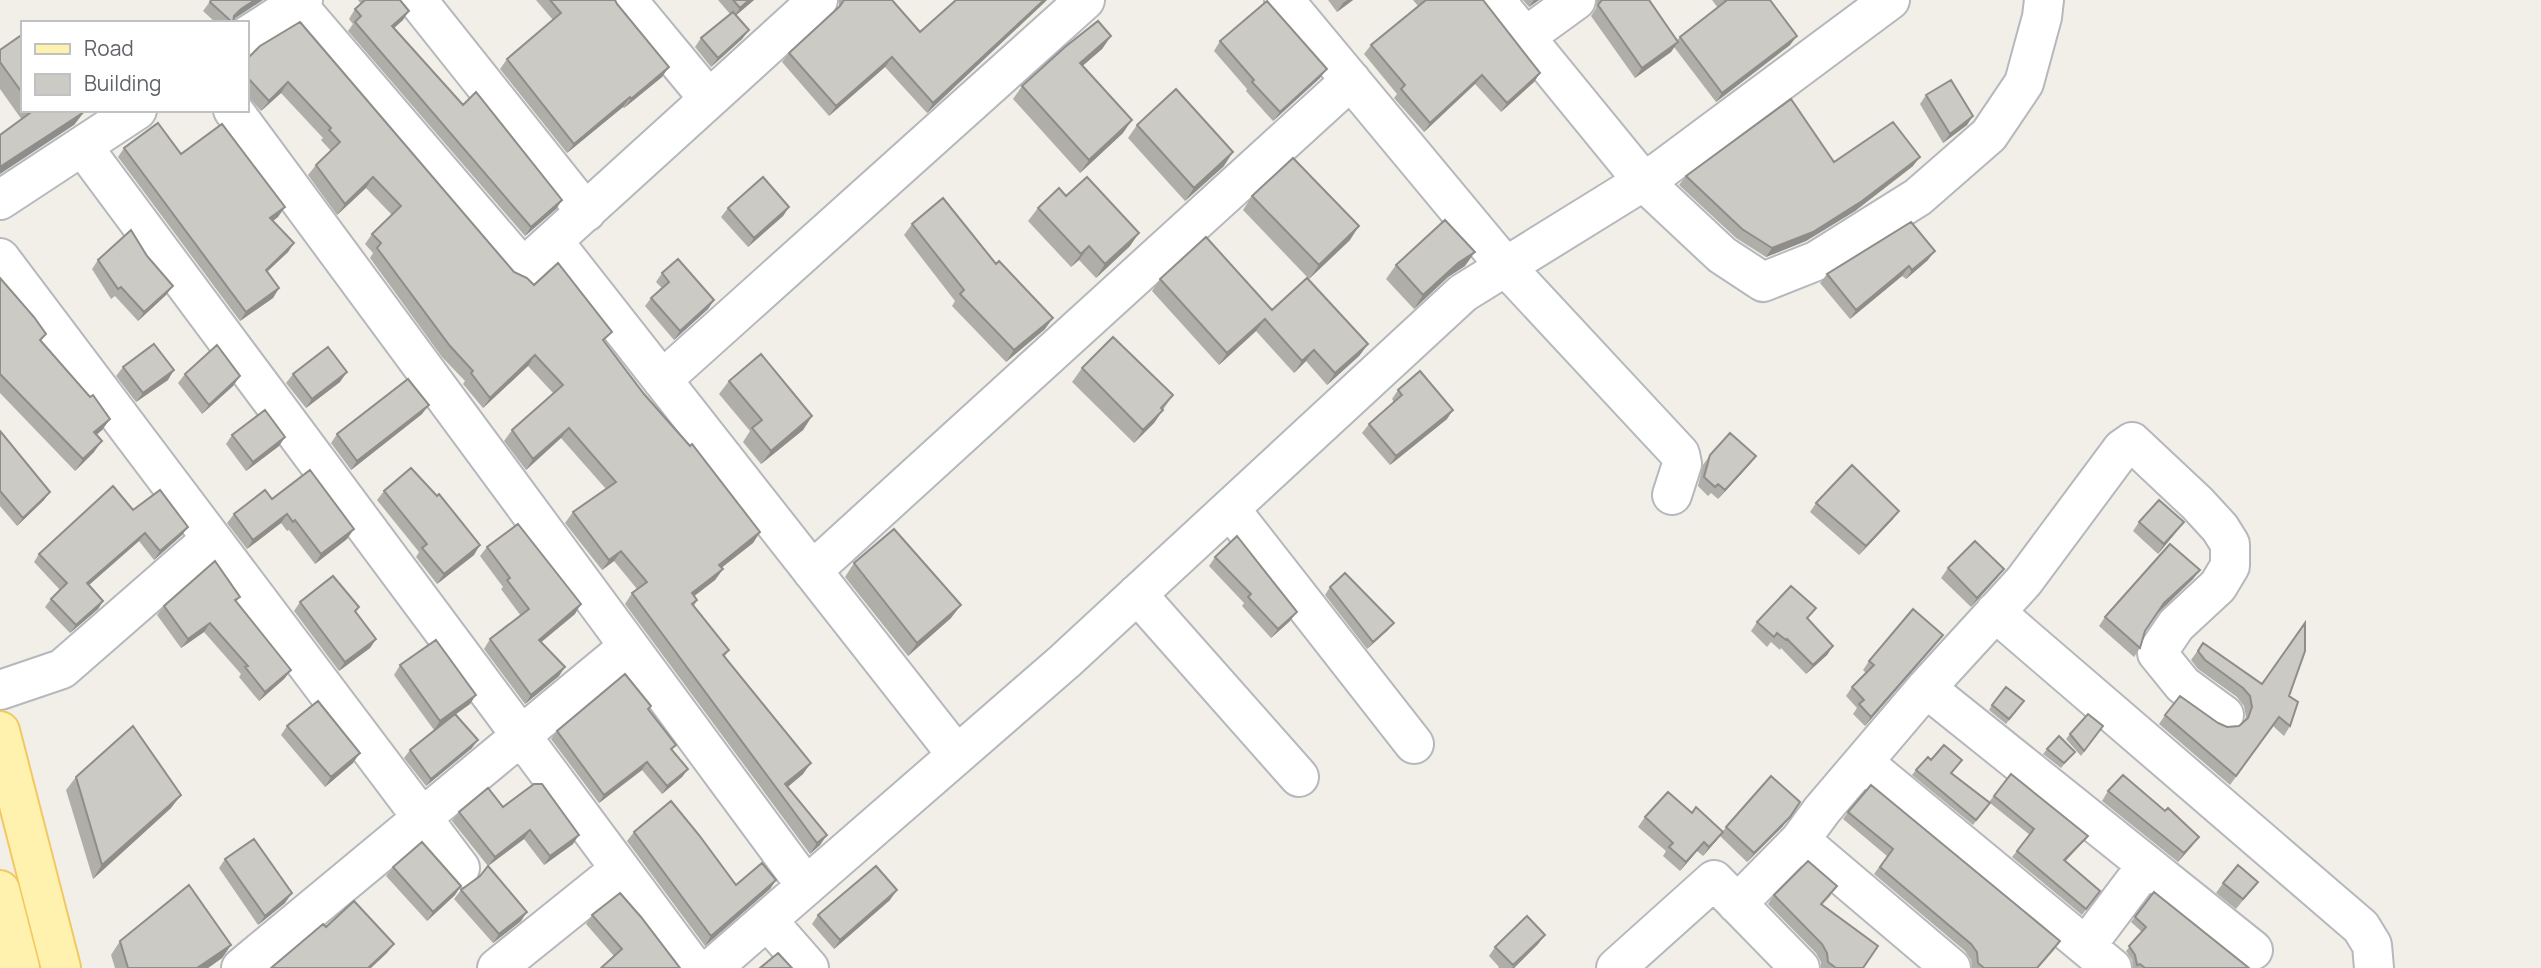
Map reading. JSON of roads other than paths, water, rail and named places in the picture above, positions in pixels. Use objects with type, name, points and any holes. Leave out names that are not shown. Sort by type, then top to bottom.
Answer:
[{"type":"main road","points":[[0,731],[61,968]]},
{"type":"main road","points":[[1,903],[20,968]]},
{"type":"street","points":[[417,0],[586,212]]},
{"type":"street","points":[[627,0],[709,99]]},
{"type":"street","points":[[662,380],[1085,0]]},
{"type":"street","points":[[1284,0],[1506,267],[1680,453],[1682,464],[1672,495]]},
{"type":"street","points":[[1495,0],[1643,181],[1722,256],[1763,282],[1816,261],[1918,197],[1989,135],[2024,83],[2044,0]]},
{"type":"street","points":[[1525,37],[1576,0]]},
{"type":"street","points":[[712,968],[957,755],[1230,509],[1463,293],[1643,181],[1890,0]]},
{"type":"street","points":[[248,35],[297,1],[523,268],[813,2]]},
{"type":"street","points":[[812,570],[1351,80]]},
{"type":"street","points":[[0,200],[133,112]]},
{"type":"street","points":[[234,112],[806,886]]},
{"type":"street","points":[[83,147],[694,968]]},
{"type":"street","points":[[553,242],[957,755]]},
{"type":"street","points":[[0,258],[460,868]]},
{"type":"street","points":[[1737,904],[1800,840],[1822,810],[1926,688],[2024,581],[2122,449],[2132,442],[2189,494],[2220,527],[2230,544],[2230,566],[2218,586],[2176,625],[2157,653],[2183,685],[2224,715]]},
{"type":"street","points":[[1230,509],[1414,744]]},
{"type":"street","points":[[0,690],[62,669],[211,539]]},
{"type":"street","points":[[1136,594],[1299,777]]},
{"type":"street","points":[[1995,612],[2361,927],[2372,945],[2374,968]]},
{"type":"street","points":[[241,968],[628,647]]},
{"type":"street","points":[[1926,688],[2253,950]]},
{"type":"street","points":[[1864,763],[2099,957],[2147,865]]},
{"type":"street","points":[[1800,840],[1951,968]]},
{"type":"street","points":[[497,968],[620,869]]},
{"type":"street","points":[[1616,968],[1714,880],[1800,968]]},
{"type":"street","points":[[767,920],[809,968]]}]
